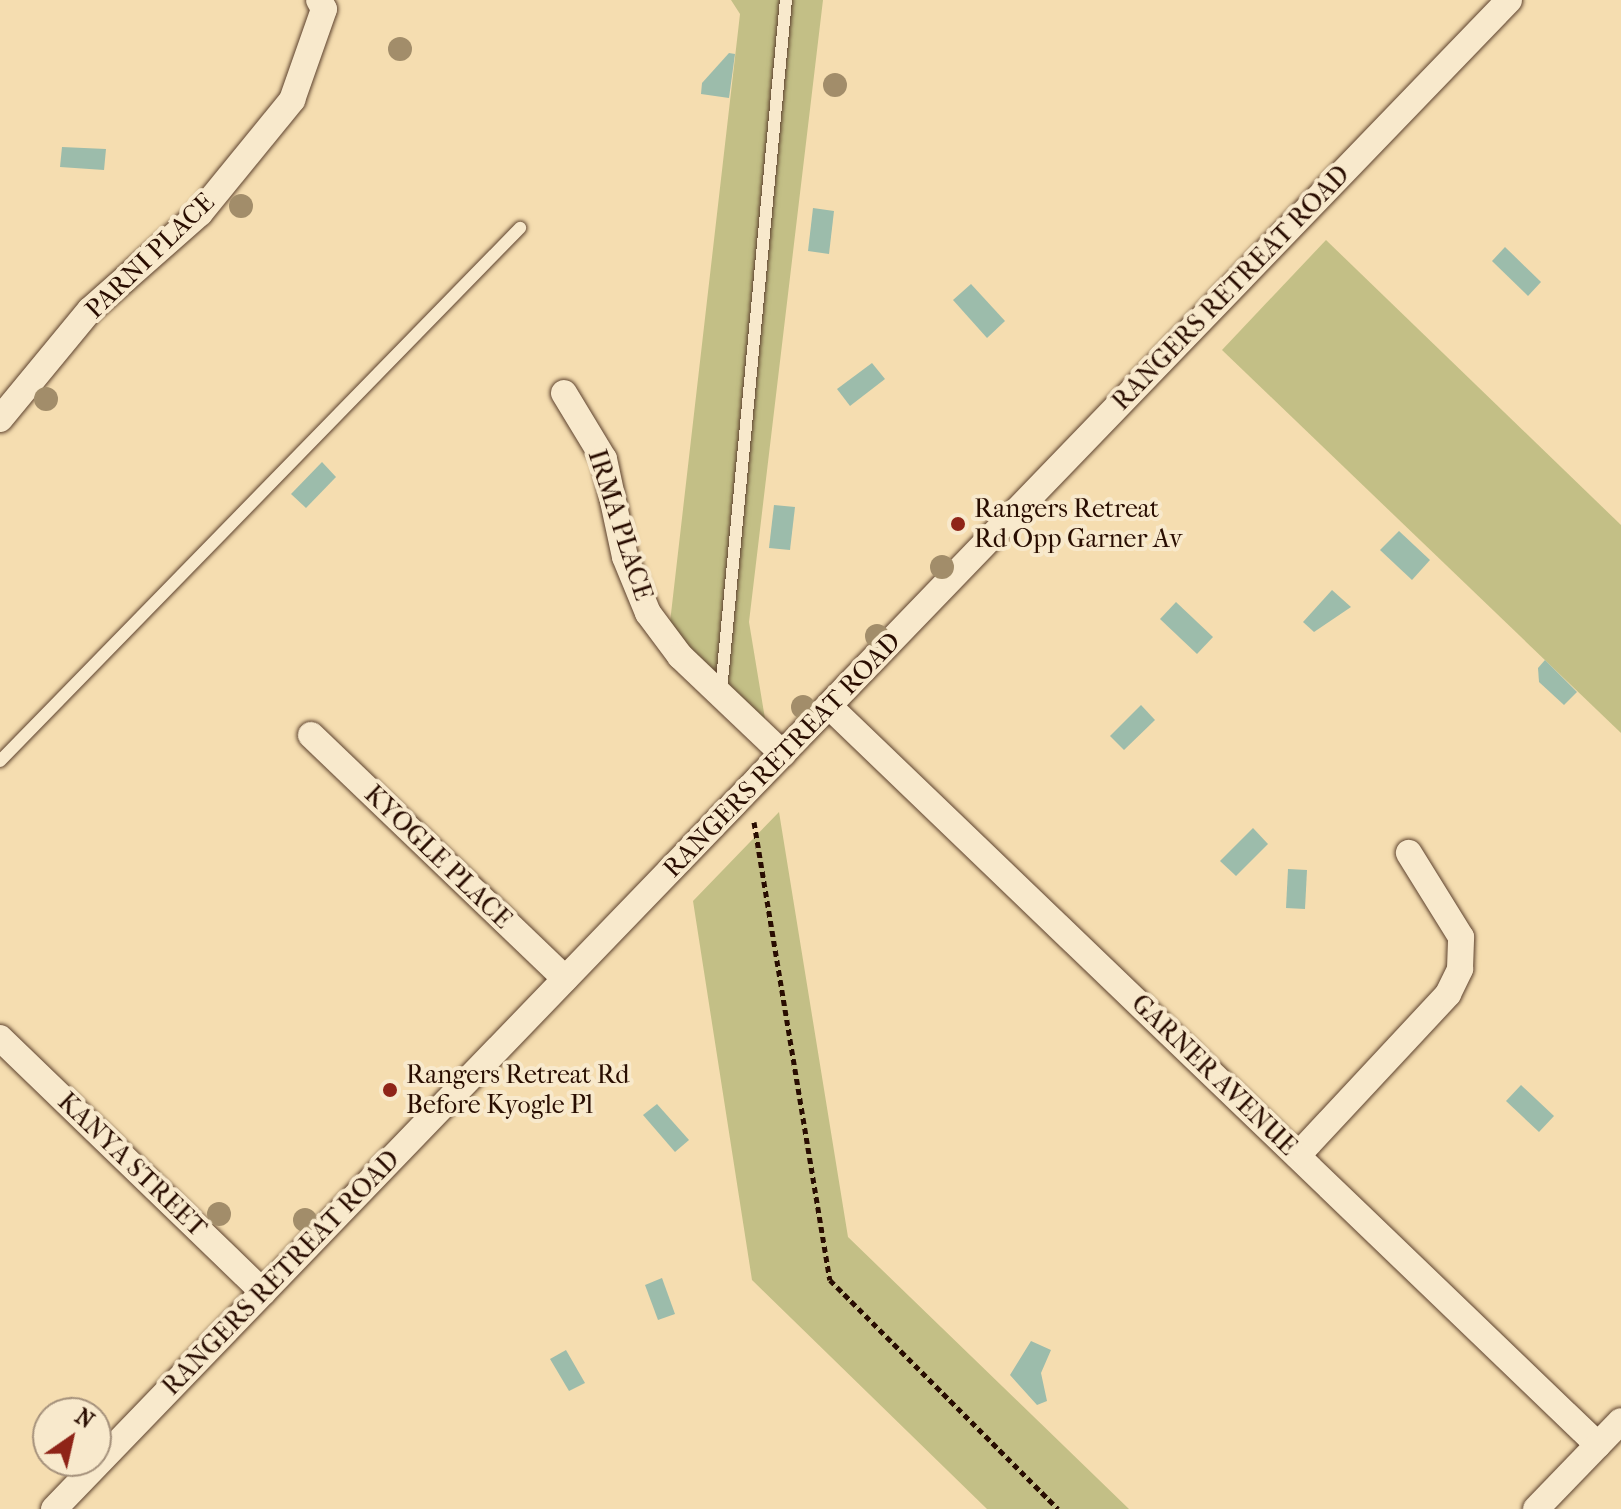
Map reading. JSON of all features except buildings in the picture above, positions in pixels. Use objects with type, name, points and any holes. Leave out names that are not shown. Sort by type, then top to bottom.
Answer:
[{"type":"street","name":"PARNI PLACE","points":[[0,419],[90,310],[200,213],[292,100],[324,9],[319,0]]},
{"type":"street","name":"RANGERS RETREAT ROAD","points":[[54,1509],[1509,0]]},
{"type":"street","name":"IRMA PLACE","points":[[564,393],[604,459],[625,557],[648,613],[680,656],[721,691],[783,754]]},
{"type":"street","name":"GARNER AVENUE","points":[[830,707],[1598,1445]]},
{"type":"street","name":"KYOGLE PLACE","points":[[311,735],[565,979]]},
{"type":"street","points":[[1298,1155],[1448,994],[1460,969],[1461,937],[1409,853]]},
{"type":"street","name":"KANYA STREET","points":[[0,1038],[263,1292]]},
{"type":"street","points":[[1536,1509],[1621,1421]]},
{"type":"lane","points":[[721,691],[786,0]]},
{"type":"lane","points":[[0,761],[520,228]]},
{"type":"path","points":[[749,789],[830,1280],[1058,1509]]},
{"type":"shaded area","points":[[731,0],[823,0],[749,622],[767,731],[669,631],[740,14]]},
{"type":"shaded area","points":[[729,53],[735,54],[729,98],[701,94],[702,83]]},
{"type":"shaded area","points":[[62,147],[106,149],[104,170],[60,167]]},
{"type":"shaded area","points":[[813,208],[834,211],[829,254],[808,251]]},
{"type":"shaded area","points":[[1326,240],[1621,525],[1621,733],[1222,350]]},
{"type":"shaded area","points":[[1505,247],[1541,282],[1528,296],[1492,261]]},
{"type":"shaded area","points":[[971,284],[1005,321],[987,338],[953,300]]},
{"type":"shaded area","points":[[872,363],[885,379],[850,406],[837,389]]},
{"type":"shaded area","points":[[322,462],[336,477],[306,508],[291,494]]},
{"type":"shaded area","points":[[774,505],[795,507],[790,550],[769,548]]},
{"type":"shaded area","points":[[1399,531],[1430,560],[1412,580],[1380,550]]},
{"type":"shaded area","points":[[1332,590],[1351,607],[1314,632],[1303,622]]},
{"type":"shaded area","points":[[1176,602],[1213,637],[1197,654],[1160,619]]},
{"type":"shaded area","points":[[1545,660],[1577,692],[1564,705],[1539,682],[1538,668]]},
{"type":"shaded area","points":[[1141,705],[1155,720],[1124,750],[1110,736]]},
{"type":"shaded area","points":[[779,812],[848,1237],[1129,1509],[987,1509],[752,1280],[693,901]]},
{"type":"shaded area","points":[[1253,828],[1268,844],[1236,876],[1220,861]]},
{"type":"shaded area","points":[[1288,869],[1307,870],[1305,909],[1286,908]]},
{"type":"shaded area","points":[[1521,1085],[1554,1116],[1539,1132],[1506,1101]]},
{"type":"shaded area","points":[[657,1104],[689,1140],[675,1152],[643,1115]]},
{"type":"shaded area","points":[[662,1278],[675,1314],[658,1320],[645,1285]]},
{"type":"shaded area","points":[[1031,1341],[1051,1350],[1041,1373],[1047,1401],[1037,1405],[1010,1375]]},
{"type":"shaded area","points":[[566,1350],[585,1383],[569,1391],[550,1359]]},
{"type":"place","name":"Rangers Retreat Rd Opp Garner Av","points":[[958,524]]},
{"type":"place","name":"Rangers Retreat Rd Before Kyogle Pl","points":[[390,1090]]}]
